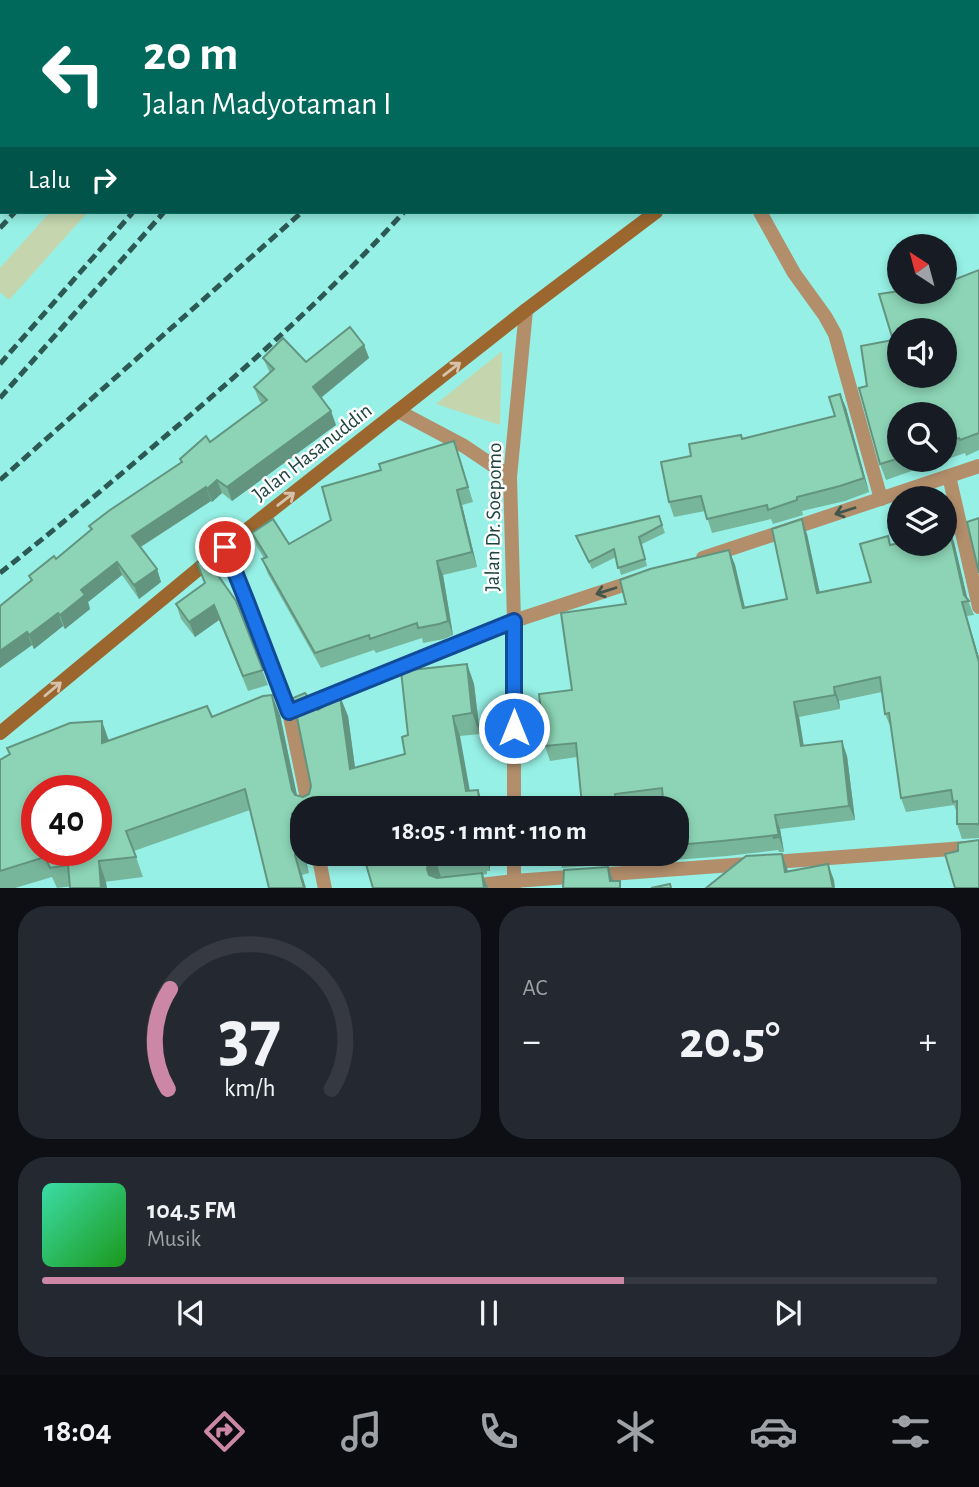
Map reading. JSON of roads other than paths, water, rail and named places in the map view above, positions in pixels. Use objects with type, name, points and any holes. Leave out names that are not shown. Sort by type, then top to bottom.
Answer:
[{"type":"main road","name":"Jalan Hasanuddin","points":[[0,733],[225,547],[526,310],[653,214]]},
{"type":"street","points":[[761,214],[794,273],[835,334],[881,499]]},
{"type":"street","name":"Jalan Dr. Soepomo","points":[[514,796],[514,621],[510,477],[526,310]]},
{"type":"street","points":[[398,411],[464,446],[510,477]]},
{"type":"street","points":[[687,564],[979,466]]},
{"type":"street","points":[[949,476],[979,607]]},
{"type":"street","points":[[225,547],[289,712],[306,796]]},
{"type":"street","points":[[289,712],[514,621],[648,577]]},
{"type":"street","points":[[443,888],[514,885],[979,847]]},
{"type":"street","points":[[320,866],[325,888]]},
{"type":"street","points":[[514,866],[514,885]]},
{"type":"railway","points":[[0,228],[13,214]]},
{"type":"railway","points":[[0,364],[131,214]]},
{"type":"railway","points":[[0,398],[162,214]]},
{"type":"railway","points":[[0,480],[300,214]]},
{"type":"railway","points":[[0,573],[127,469],[260,354],[348,271],[402,214]]}]
